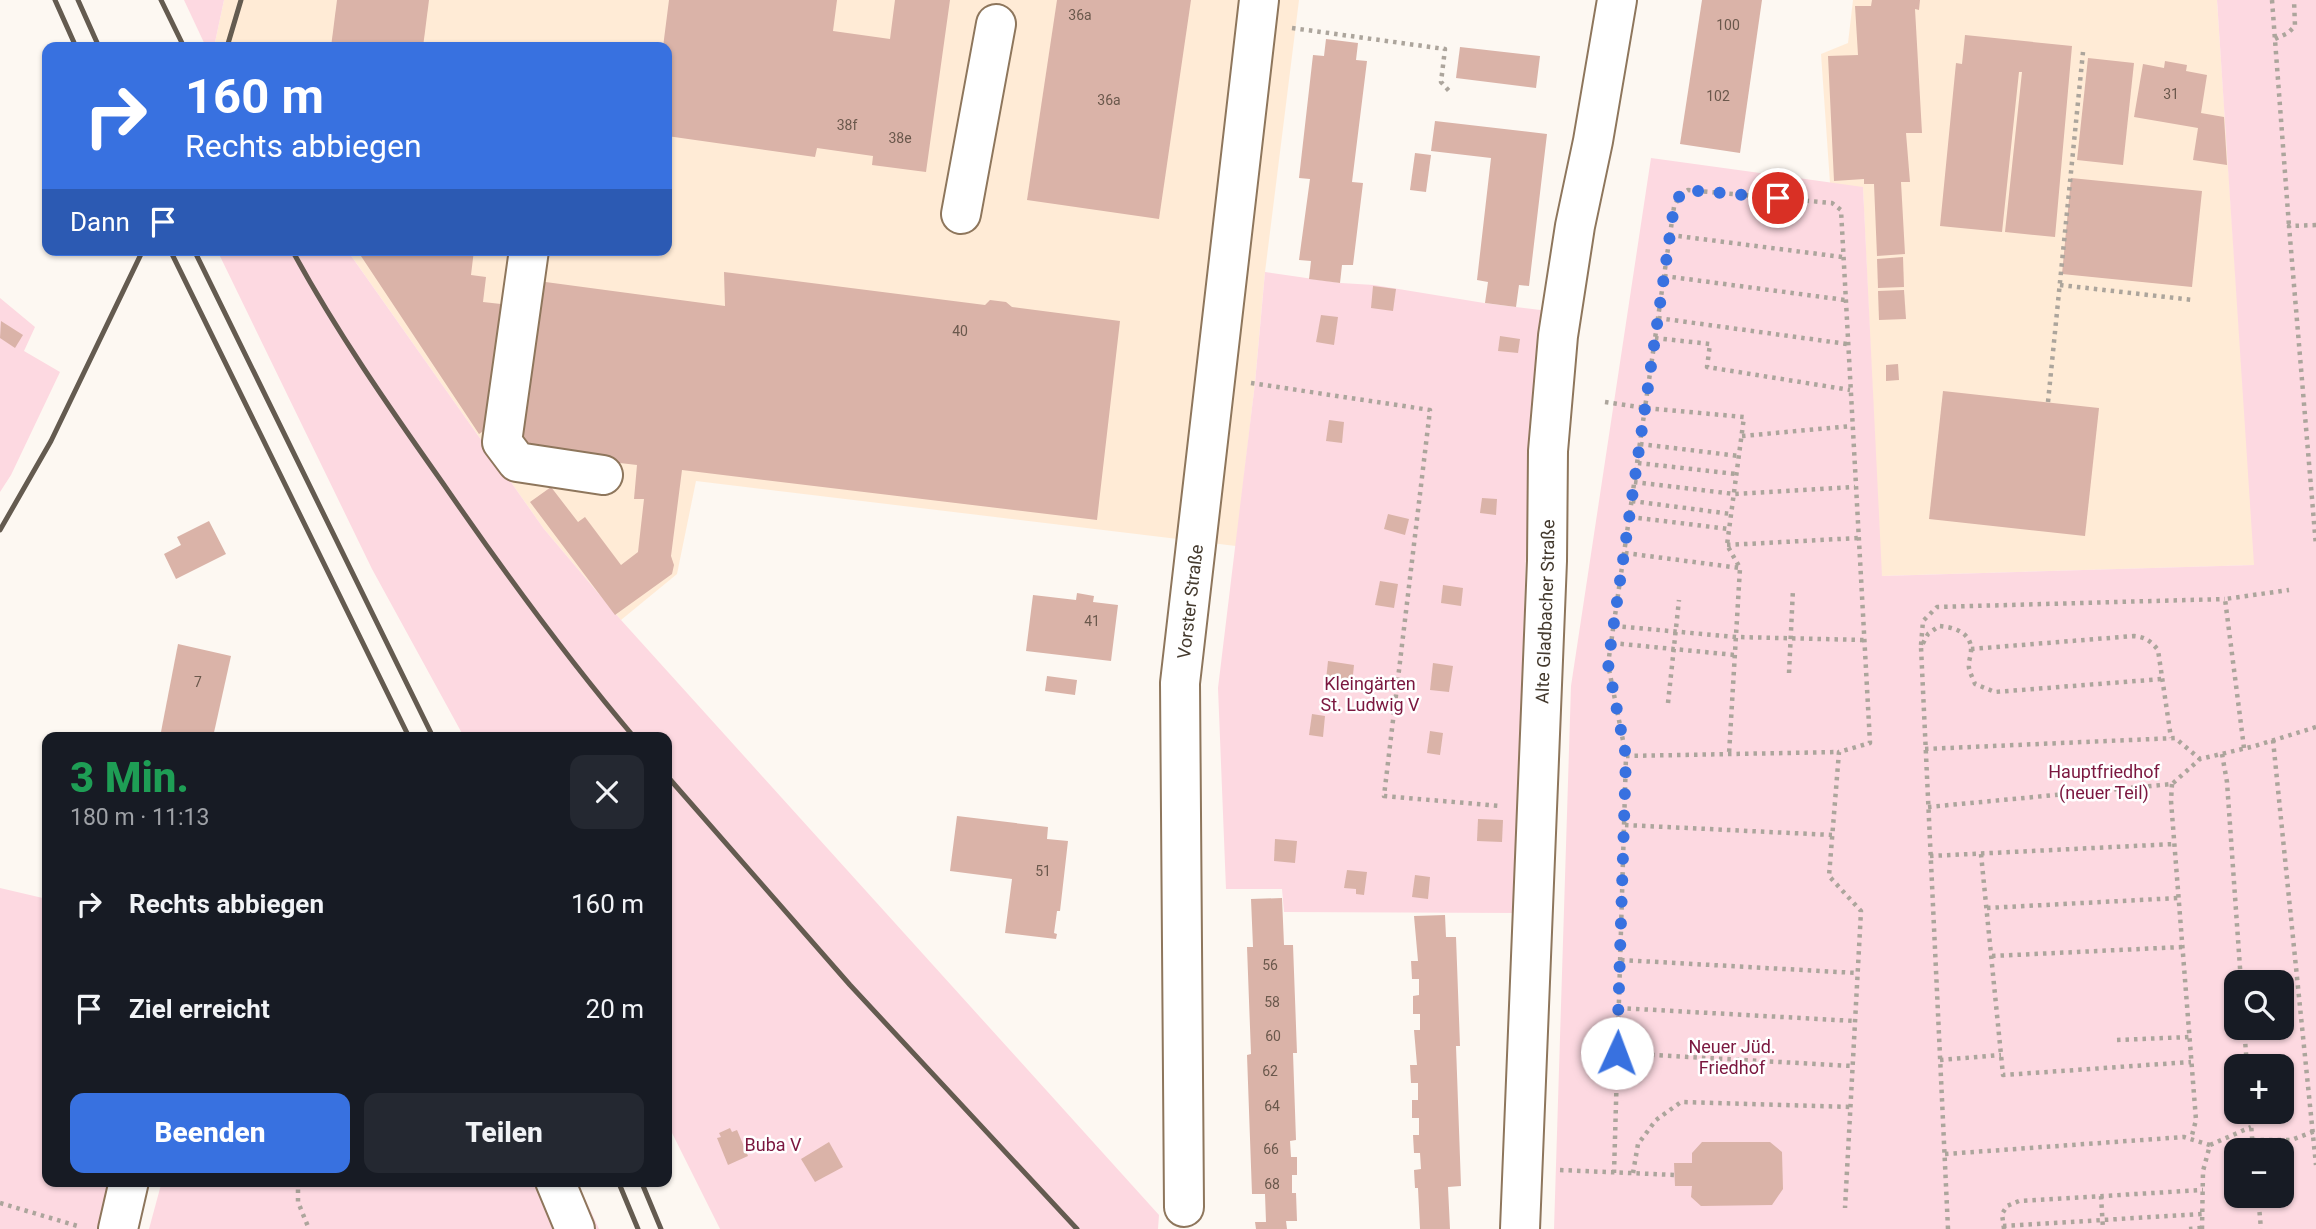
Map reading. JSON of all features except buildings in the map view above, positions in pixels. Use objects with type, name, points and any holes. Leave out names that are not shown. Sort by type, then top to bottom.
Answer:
[{"type":"street","name":"Alte Gladbacher Straße","points":[[1520,1229],[1547,561],[1548,451],[1558,336],[1575,226],[1593,141],[1617,0]]},
{"type":"street","name":"Vorster Straße","points":[[1184,1207],[1180,683],[1257,12]]},
{"type":"street","points":[[961,214],[996,24]]},
{"type":"street","points":[[527,256],[502,442],[517,462],[603,475]]},
{"type":"street","points":[[118,1229],[128,1187]]},
{"type":"street","points":[[558,1187],[575,1229]]},
{"type":"path","points":[[2272,0],[2316,546]]},
{"type":"path","points":[[2275,39],[2295,26],[2294,0]]},
{"type":"path","points":[[1257,12],[1445,49],[1441,82],[1450,92]]},
{"type":"path","points":[[2048,402],[2083,52]]},
{"type":"path","points":[[1614,1173],[1626,756],[1608,664],[1674,207],[1680,195],[1688,190],[1832,203],[1841,210],[1870,743],[1839,752],[1626,756]]},
{"type":"path","points":[[2289,226],[2316,225]]},
{"type":"path","points":[[1670,234],[1842,257]]},
{"type":"path","points":[[1664,276],[1845,300]]},
{"type":"path","points":[[2060,285],[2193,300]]},
{"type":"path","points":[[1658,318],[1847,344]]},
{"type":"path","points":[[1655,338],[1710,344],[1707,368],[1850,390]]},
{"type":"path","points":[[1215,379],[1329,393],[1430,410],[1384,796],[1537,810]]},
{"type":"path","points":[[1605,402],[1744,417],[1727,545],[1740,568],[1729,754]]},
{"type":"path","points":[[1742,436],[1852,426]]},
{"type":"path","points":[[1640,444],[1739,456]]},
{"type":"path","points":[[1638,463],[1736,474]]},
{"type":"path","points":[[1634,482],[1734,494],[1856,487]]},
{"type":"path","points":[[1632,501],[1731,514]]},
{"type":"path","points":[[1630,517],[1729,529]]},
{"type":"path","points":[[1727,545],[1858,538]]},
{"type":"path","points":[[1625,553],[1740,568]]},
{"type":"path","points":[[1788,673],[1793,589]]},
{"type":"path","points":[[1948,1229],[1920,647],[1923,621],[1937,607],[2225,599],[2289,590]]},
{"type":"path","points":[[2225,599],[2244,748]]},
{"type":"path","points":[[1668,703],[1679,600]]},
{"type":"path","points":[[1920,647],[1938,625],[1953,626],[1962,632],[1970,643],[1968,665],[1975,684],[1995,692],[2162,679]]},
{"type":"path","points":[[1614,626],[1736,637],[1864,640]]},
{"type":"path","points":[[1971,649],[2134,636],[2151,641],[2158,650],[2171,738]]},
{"type":"path","points":[[1612,643],[1735,655]]},
{"type":"path","points":[[1928,807],[2172,784],[2200,759],[2316,727]]},
{"type":"path","points":[[1925,749],[2175,738],[2200,759]]},
{"type":"path","points":[[2273,740],[2315,1132],[2316,1165]]},
{"type":"path","points":[[1839,752],[1829,876],[1861,911],[1845,1208]]},
{"type":"path","points":[[2222,754],[2227,782],[2240,970]]},
{"type":"path","points":[[2172,784],[2174,844],[2196,1120],[2191,1139]]},
{"type":"path","points":[[1625,825],[1832,835]]},
{"type":"path","points":[[1930,856],[2174,844]]},
{"type":"path","points":[[1981,854],[2003,1075],[2191,1062]]},
{"type":"path","points":[[1987,908],[2179,898]]},
{"type":"path","points":[[1992,956],[2182,947]]},
{"type":"path","points":[[1620,960],[1857,973]]},
{"type":"path","points":[[1619,1008],[1855,1021]]},
{"type":"path","points":[[2118,1040],[2189,1037]]},
{"type":"path","points":[[1617,1053],[1852,1066]]},
{"type":"path","points":[[1940,1060],[2001,1055]]},
{"type":"path","points":[[1633,1173],[1638,1144],[1656,1120],[1681,1102],[1850,1107]]},
{"type":"path","points":[[2251,1124],[2252,1138]]},
{"type":"path","points":[[1945,1154],[2184,1137],[2210,1144],[2251,1127]]},
{"type":"path","points":[[2294,1139],[2315,1132]]},
{"type":"path","points":[[2189,1229],[2202,1228],[2203,1171],[2210,1144]]},
{"type":"path","points":[[1556,1170],[1675,1175]]},
{"type":"path","points":[[298,1187],[298,1202],[309,1229]]},
{"type":"path","points":[[2202,1214],[2003,1228],[2001,1214],[2007,1206],[2019,1201],[2203,1190]]},
{"type":"path","points":[[2101,1196],[2103,1229]]},
{"type":"path","points":[[0,1203],[89,1229]]},
{"type":"path","points":[[2259,1208],[2261,1229]]},
{"type":"shaded area","points":[[224,0],[1299,0],[1265,272],[1236,546],[696,481],[677,574],[621,620],[544,529],[351,256],[672,256],[672,42],[215,42]]},
{"type":"shaded area","points":[[1853,0],[2217,0],[2255,565],[1881,576],[1863,188],[1830,183],[1821,54],[1848,43]]},
{"type":"green space","points":[[184,0],[224,0],[215,42],[204,42]]},
{"type":"green space","points":[[2217,0],[2316,0],[2316,1229],[1554,1229],[1571,686],[1651,158],[1863,187],[1882,576],[2254,565]]},
{"type":"green space","name":"Buba V","points":[[220,256],[351,256],[544,529],[621,620],[1159,1215],[1158,1229],[720,1229],[672,1133],[672,732],[461,732],[372,569]]},
{"type":"green space","name":"Kleingärten St. Ludwig V","points":[[1265,272],[1549,311],[1526,555],[1517,808],[1519,913],[1284,912],[1282,889],[1226,889],[1218,688],[1255,383]]},
{"type":"green space","points":[[0,298],[35,327],[24,351],[60,372],[11,475],[0,492]]},
{"type":"green space","points":[[0,888],[42,898],[42,1187],[116,1187],[106,1229],[0,1229]]},
{"type":"green space","points":[[160,1187],[580,1187],[599,1229],[149,1229]]},
{"type":"railway","points":[[55,0],[74,42]]},
{"type":"railway","points":[[78,0],[97,42]]},
{"type":"railway","points":[[161,0],[182,42]]},
{"type":"railway","points":[[228,42],[241,0]]},
{"type":"railway","points":[[0,530],[51,441],[140,256]]},
{"type":"railway","points":[[173,256],[407,732]]},
{"type":"railway","points":[[197,256],[431,732]]},
{"type":"railway","points":[[296,256],[402,426],[511,580],[630,732]]},
{"type":"railway","points":[[672,782],[850,985],[1077,1229]]},
{"type":"railway","points":[[620,1187],[638,1229]]},
{"type":"railway","points":[[644,1187],[661,1229]]},
{"type":"route","points":[[1617,1053],[1626,756],[1608,664],[1674,207],[1680,195],[1688,190],[1778,198]]},
{"type":"park label","name":"Hauptfriedhof (neuer Teil)","points":[[2104,781]]},
{"type":"park label","name":"Neuer Jüd. Friedhof","points":[[1732,1056]]}]
